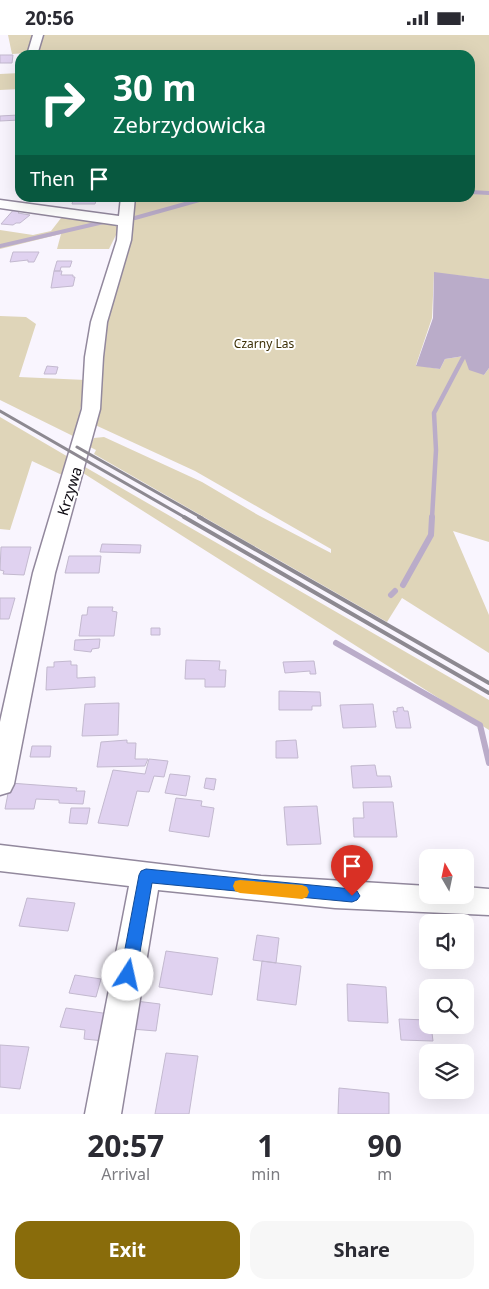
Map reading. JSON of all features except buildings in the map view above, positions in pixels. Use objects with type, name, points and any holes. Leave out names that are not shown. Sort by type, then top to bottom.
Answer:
[{"type":"street","points":[[34,50],[38,35]]},
{"type":"street","name":"Krzywa","points":[[0,784],[44,573],[91,409],[94,357],[99,322],[124,240],[128,202]]},
{"type":"street","points":[[0,204],[42,207],[126,222]]},
{"type":"street","points":[[0,858],[335,895],[489,902]]},
{"type":"street","points":[[103,1114],[146,875]]},
{"type":"green space","points":[[8,35],[35,35],[30,50],[15,50],[15,54],[12,54]]},
{"type":"green space","name":"Czarny Las","points":[[41,35],[489,35],[489,279],[434,273],[432,318],[416,365],[440,369],[445,359],[464,356],[484,375],[489,368],[489,542],[453,531],[489,615],[489,653],[402,598],[387,622],[94,454],[96,450],[90,447],[94,438],[104,437],[202,482],[258,515],[331,553],[331,549],[195,471],[93,424],[104,329],[130,202],[475,202],[475,50],[36,50]]},
{"type":"green space","points":[[15,73],[15,89],[0,90],[0,74]]},
{"type":"green space","points":[[65,213],[118,223],[120,227],[109,249],[57,249],[61,234],[0,249],[0,230],[33,235],[51,231]]},
{"type":"green space","points":[[0,316],[26,317],[36,324],[19,377],[86,380],[75,437],[0,400]]},
{"type":"green space","points":[[0,417],[70,458],[62,475],[32,461],[10,530],[0,529]]},
{"type":"green space","points":[[85,467],[489,700],[489,730],[83,473]]},
{"type":"shaded area","points":[[434,272],[489,279],[489,368],[484,375],[469,370],[464,356],[445,359],[440,369],[416,366],[433,318]]},
{"type":"waterway","points":[[475,192],[489,193]]},
{"type":"waterway","points":[[135,218],[192,202]]},
{"type":"waterway","points":[[0,246],[108,221]]},
{"type":"waterway","points":[[432,518],[436,450],[434,413],[464,356]]},
{"type":"waterway","points":[[403,585],[431,535],[432,517]]},
{"type":"waterway","points":[[391,595],[395,591]]},
{"type":"waterway","points":[[336,643],[480,725],[489,763]]},
{"type":"railway","points":[[0,411],[186,518]]},
{"type":"railway","points":[[77,447],[202,518]]},
{"type":"railway","points":[[184,517],[489,693]]},
{"type":"railway","points":[[199,517],[489,683]]},
{"type":"slow traffic","points":[[240,886],[302,892]]},
{"type":"route","points":[[128,975],[146,875],[261,889],[352,896]]}]
